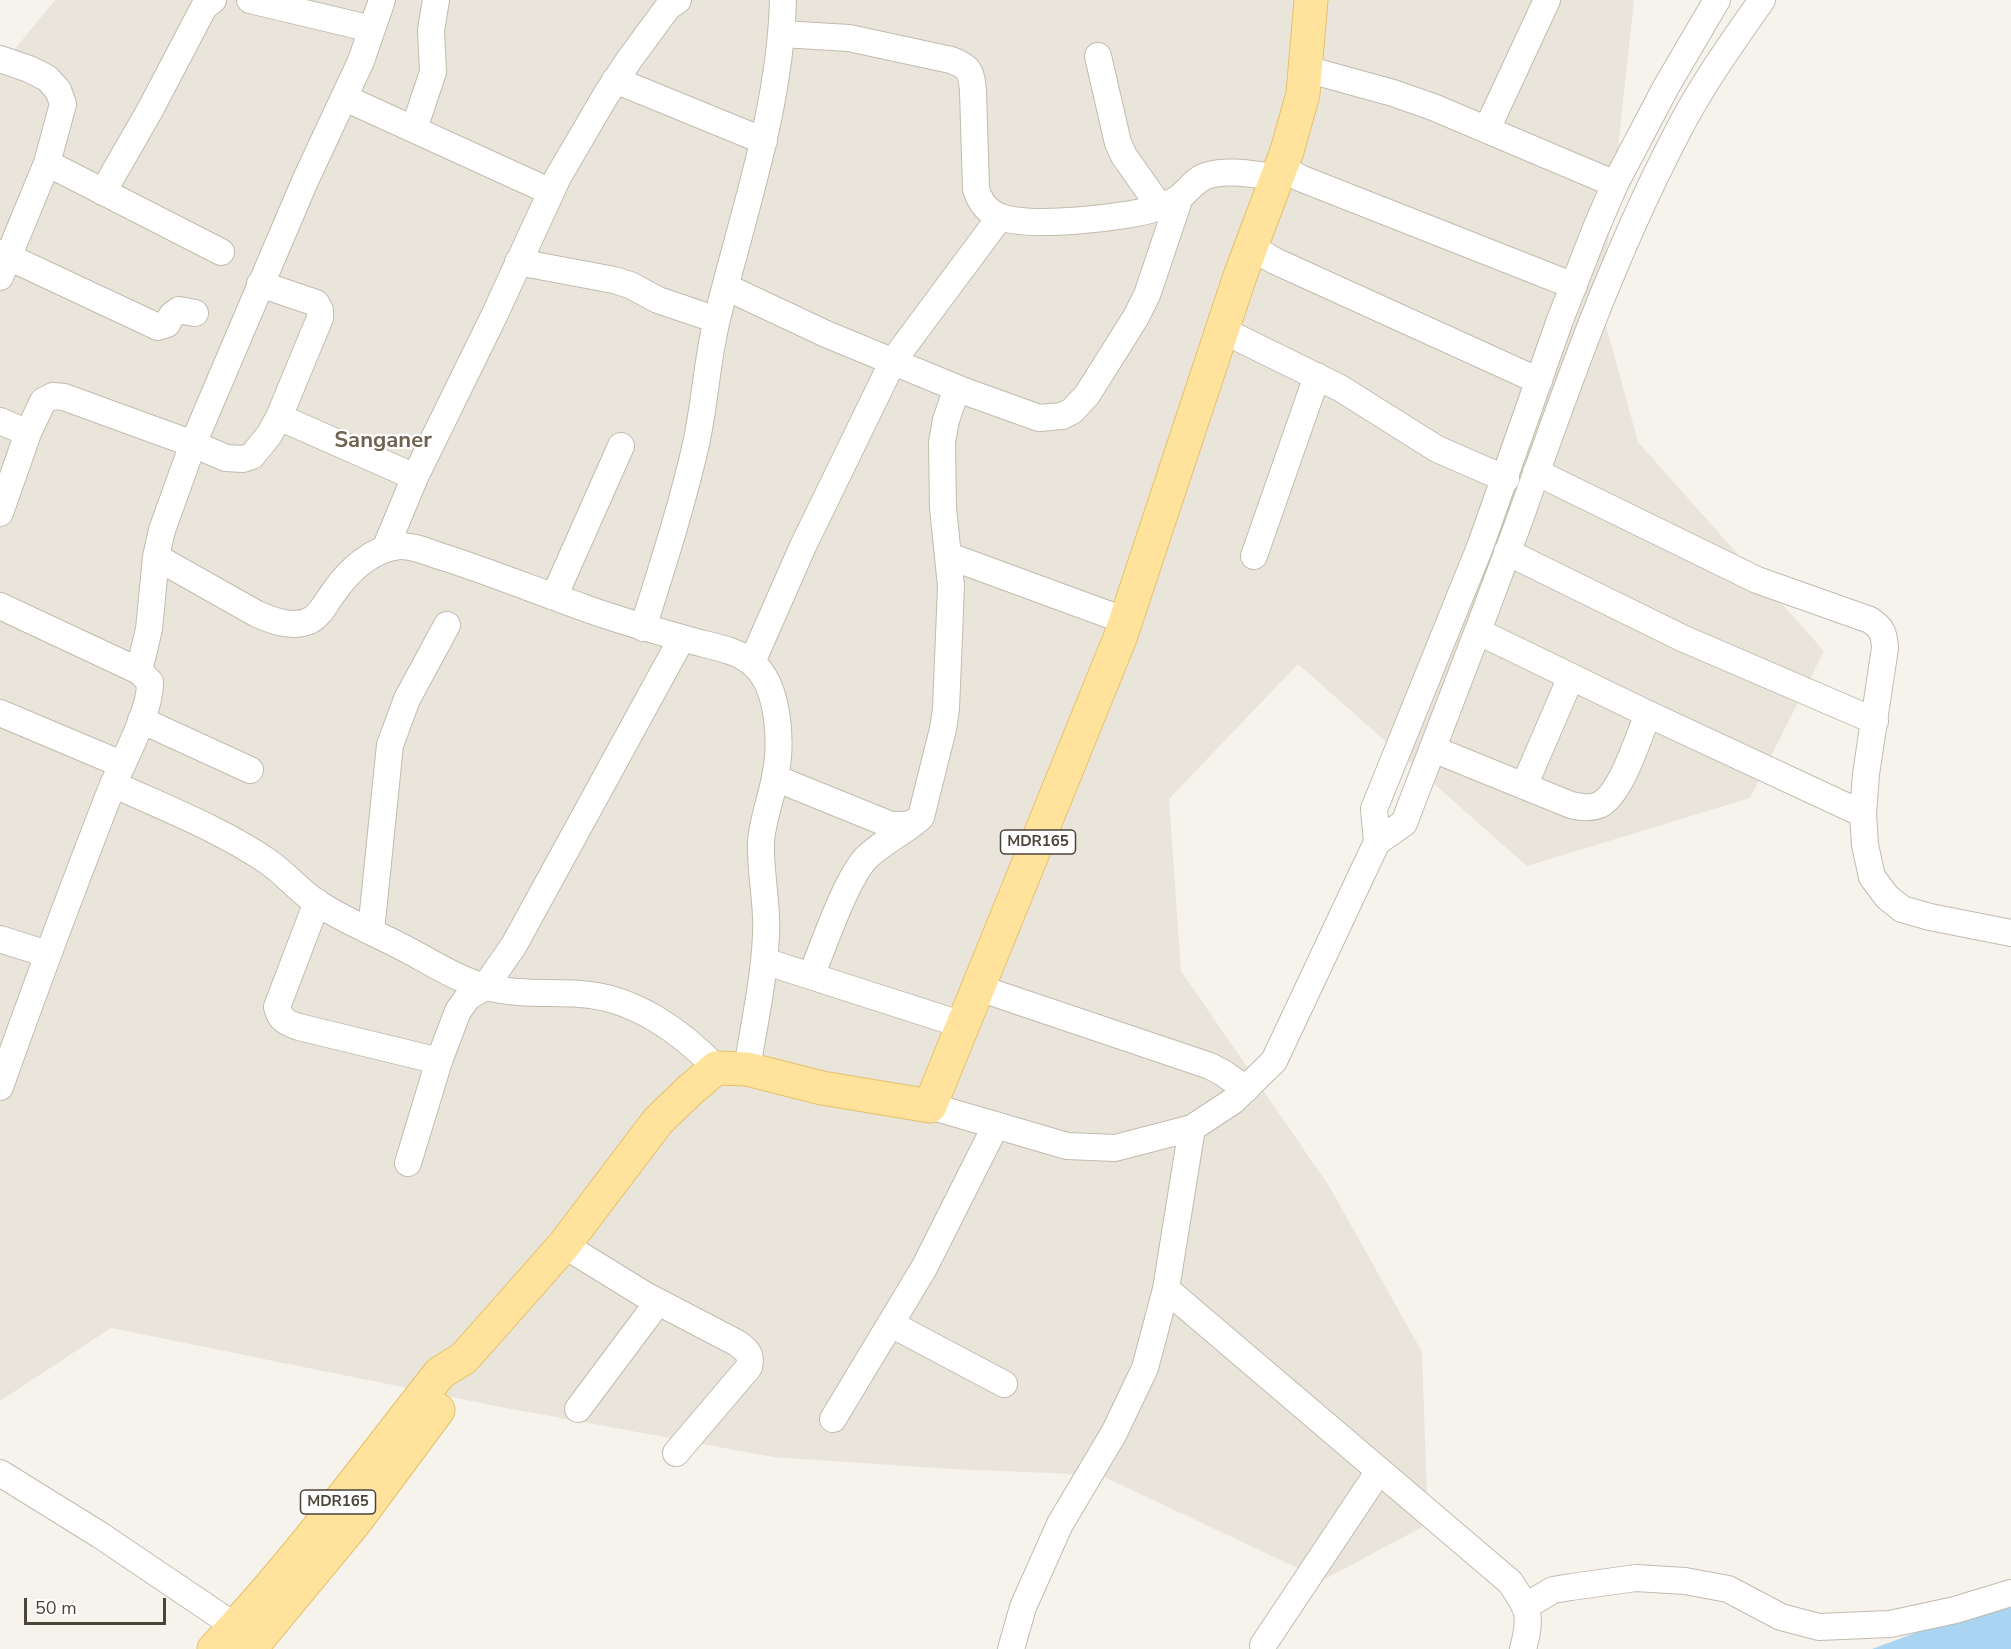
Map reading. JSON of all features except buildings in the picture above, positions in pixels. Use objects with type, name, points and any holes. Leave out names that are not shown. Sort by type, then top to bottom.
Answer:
[{"type":"main road","name":"MDR165","points":[[930,1106],[1126,621],[1222,330],[1279,172],[1303,94],[1311,0]]},
{"type":"main road","name":"MDR165","points":[[245,1643],[303,1546],[440,1373],[464,1358],[564,1245],[658,1121],[689,1091],[731,1069]]},
{"type":"main road","points":[[731,1069],[822,1088],[930,1106]]},
{"type":"street","points":[[103,192],[150,110],[204,7],[213,0]]},
{"type":"street","points":[[250,0],[372,29]]},
{"type":"street","points":[[140,671],[149,629],[156,557],[162,530],[193,444],[305,181],[345,98],[382,0]]},
{"type":"street","points":[[414,129],[433,72],[431,30],[436,0]]},
{"type":"street","points":[[385,549],[415,477],[551,192],[615,80],[652,27],[668,7],[678,0]]},
{"type":"street","points":[[643,627],[696,444],[717,320],[764,141],[782,34],[783,0]]},
{"type":"street","points":[[1487,129],[1547,0]]},
{"type":"street","points":[[930,1106],[1067,1146],[1115,1148],[1192,1128],[1233,1101],[1274,1061],[1377,842],[1404,823],[1479,632],[1601,297],[1644,200],[1676,135],[1730,45],[1762,0]]},
{"type":"street","points":[[1377,842],[1374,809],[1506,479],[1539,381],[1596,228],[1707,3]]},
{"type":"street","points":[[782,34],[849,38],[965,65],[971,76],[973,91],[976,189],[980,201],[987,210],[1000,217],[1033,221],[1093,220],[1129,216],[1170,202],[1207,175],[1224,172],[1279,172],[1300,178],[1574,286]]},
{"type":"street","points":[[1098,56],[1118,143],[1124,156],[1170,202]]},
{"type":"street","points":[[0,59],[47,78],[58,90],[63,104],[47,163],[3,262],[158,327],[167,324],[172,315],[179,310],[195,313]]},
{"type":"street","points":[[1306,69],[1393,93],[1487,129],[1616,184]]},
{"type":"street","points":[[615,80],[764,141]]},
{"type":"street","points":[[345,98],[551,192]]},
{"type":"street","points":[[47,163],[221,252]]},
{"type":"street","points":[[726,288],[826,334],[957,388],[1039,418],[1062,416],[1072,411],[1087,395],[1143,303],[1170,202]]},
{"type":"street","points":[[752,662],[803,546],[893,361],[1000,217]]},
{"type":"street","points":[[1251,247],[1275,261],[1539,381]]},
{"type":"street","points":[[518,262],[614,280],[630,285],[658,300],[717,320]]},
{"type":"street","points":[[0,513],[28,433],[43,401],[53,396],[64,397],[226,458],[243,459],[252,456],[269,435],[279,417],[320,318],[320,310],[316,303],[260,284]]},
{"type":"street","points":[[1222,330],[1340,388],[1437,449],[1506,479]]},
{"type":"street","points":[[1254,556],[1317,376]]},
{"type":"street","points":[[812,976],[843,899],[860,867],[867,858],[921,817],[944,729],[951,586],[943,508],[942,442],[946,420],[957,388]]},
{"type":"street","points":[[279,417],[415,477]]},
{"type":"street","points":[[0,420],[28,433]]},
{"type":"street","points":[[554,597],[621,446]]},
{"type":"street","points":[[1536,472],[1757,580],[1870,620],[1881,627],[1885,648],[1866,774],[1863,814],[1865,845],[1872,877],[1887,897],[1902,909],[2011,933]]},
{"type":"street","points":[[0,713],[117,774],[218,832],[279,870],[317,902],[454,975],[485,987],[513,992],[592,995],[621,1002],[680,1034],[731,1069],[764,961],[766,912],[761,844],[763,824],[776,778],[779,754],[775,707],[770,689],[752,662],[733,653],[643,627],[426,552],[402,546],[373,554],[348,574],[322,610],[308,621],[290,624],[257,614],[156,557]]},
{"type":"street","points":[[1507,552],[1682,638],[1875,721]]},
{"type":"street","points":[[949,556],[1126,621]]},
{"type":"street","points":[[0,606],[140,671],[150,682],[150,693],[141,720],[117,774],[47,954],[0,1087]]},
{"type":"street","points":[[371,931],[390,745],[407,699],[447,625]]},
{"type":"street","points":[[1479,632],[1863,814]]},
{"type":"street","points":[[408,1163],[439,1061],[458,1011],[468,997],[485,987],[514,945],[682,638]]},
{"type":"street","points":[[1524,786],[1570,677]]},
{"type":"street","points":[[1433,749],[1583,808],[1601,804],[1618,788],[1648,714]]},
{"type":"street","points":[[141,720],[250,770]]},
{"type":"street","points":[[776,778],[891,825],[915,822]]},
{"type":"street","points":[[317,902],[278,1007],[279,1016],[286,1022],[299,1027],[439,1061]]},
{"type":"street","points":[[0,939],[47,954]]},
{"type":"street","points":[[764,961],[963,1025]]},
{"type":"street","points":[[979,988],[1210,1066],[1223,1072],[1246,1089]]},
{"type":"street","points":[[833,1419],[891,1324],[951,1218],[996,1125]]},
{"type":"street","points":[[1011,1649],[1023,1607],[1060,1524],[1114,1433],[1145,1368],[1166,1289],[1192,1128]]},
{"type":"street","points":[[564,1245],[658,1302],[737,1343],[748,1352],[749,1367],[676,1454]]},
{"type":"street","points":[[1166,1289],[1510,1582],[1526,1606],[1529,1627],[1523,1649]]},
{"type":"street","points":[[578,1409],[658,1302]]},
{"type":"street","points":[[891,1324],[1004,1384]]},
{"type":"street","points":[[1263,1645],[1379,1471]]},
{"type":"street","points":[[0,1473],[100,1535],[245,1643]]},
{"type":"street","points":[[1526,1606],[1553,1590],[1571,1587],[1636,1578],[1685,1581],[1728,1589],[1781,1617],[1819,1627],[1890,1623],[1955,1610],[2011,1593]]},
{"type":"shaded area","points":[[55,0],[1634,0],[1601,307],[1638,442],[1824,651],[1750,798],[1527,866],[1298,664],[1169,799],[1181,971],[1329,1186],[1422,1352],[1428,1524],[1323,1580],[1100,1475],[952,1469],[773,1457],[501,1407],[111,1328],[0,1401],[0,67]]},
{"type":"water","points":[[2011,1597],[2011,1649],[1872,1649]]},
{"type":"district","name":"Sanganer","points":[[383,442]]}]
